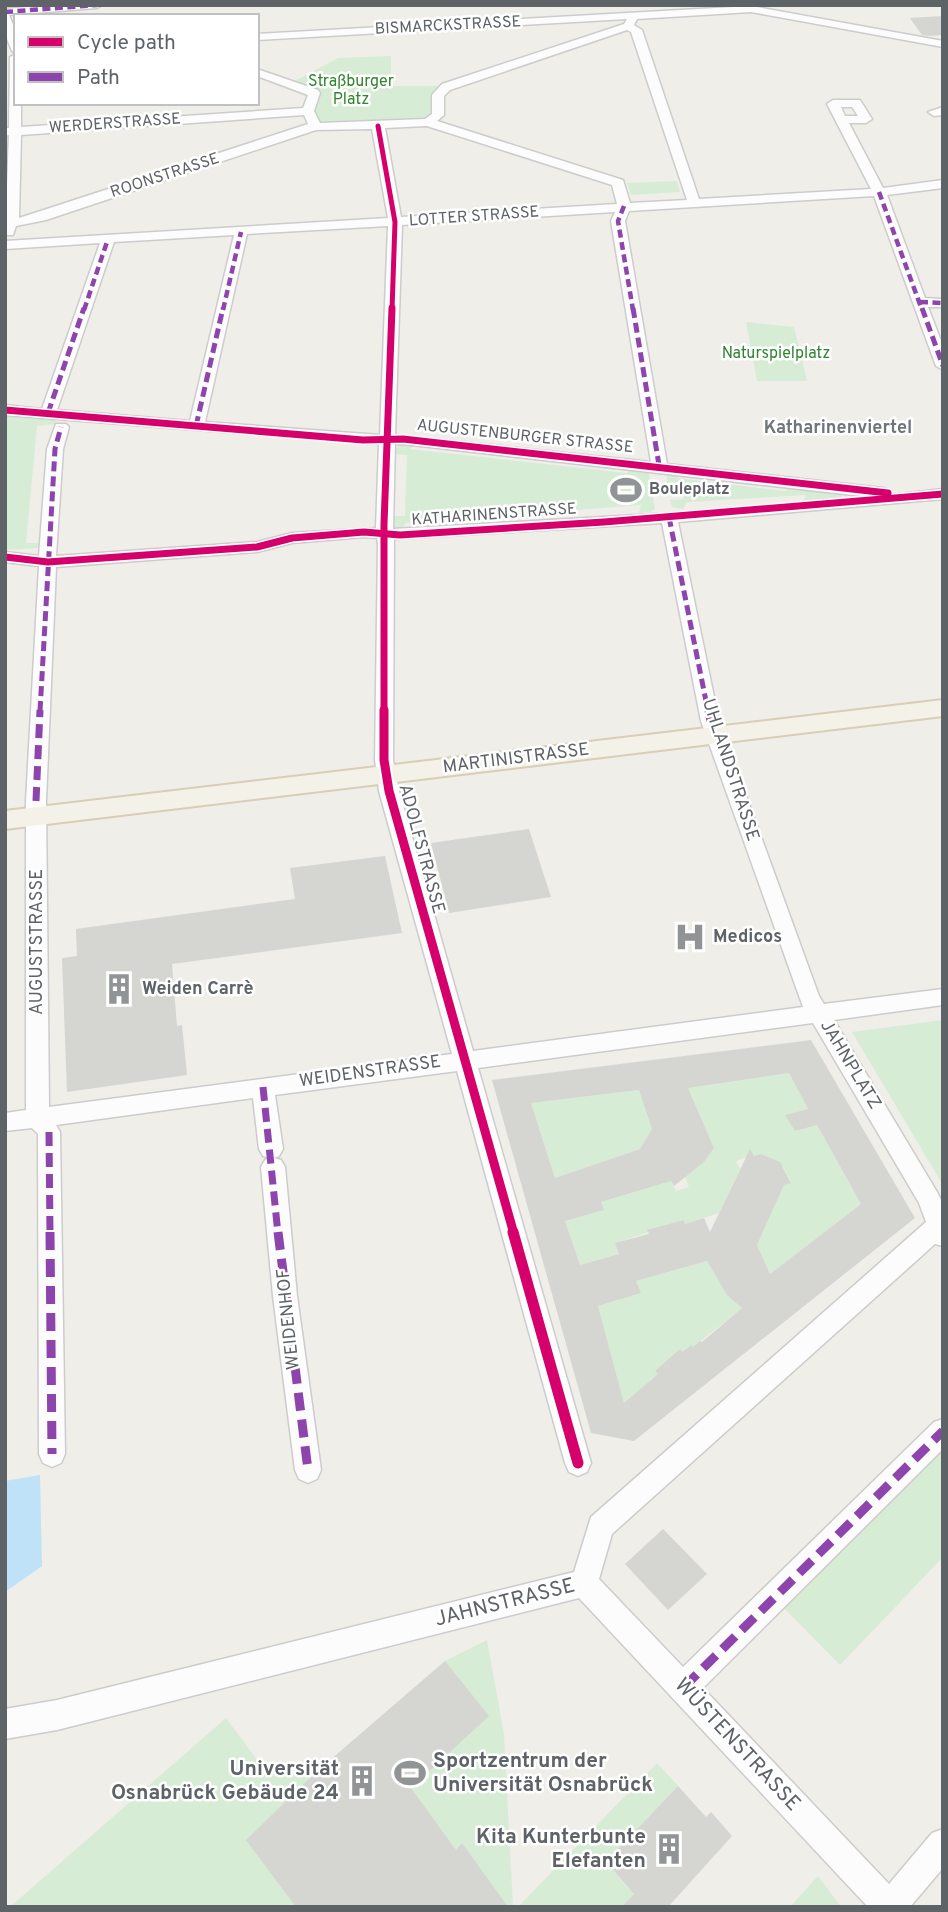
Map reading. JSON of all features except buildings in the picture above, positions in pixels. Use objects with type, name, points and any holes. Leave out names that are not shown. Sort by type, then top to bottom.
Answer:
[{"type":"main road","name":"MARTINISTRASSE","points":[[5,820],[37,808],[712,728],[943,694]]},
{"type":"main road","name":"MARTINISTRASSE","points":[[712,728],[943,708]]},
{"type":"main road","name":"MARTINISTRASSE","points":[[5,804],[37,808]]},
{"type":"street","points":[[14,14],[97,5]]},
{"type":"street","name":"BISMARCKSTRASSE","points":[[259,37],[629,21],[678,9],[769,8],[943,44]]},
{"type":"street","points":[[5,15],[14,44]]},
{"type":"street","points":[[428,122],[438,115],[440,90],[629,21],[636,30],[694,202]]},
{"type":"street","points":[[259,73],[314,93],[308,111],[315,126],[326,128],[428,122],[618,183],[624,206],[618,221],[659,466]]},
{"type":"street","points":[[5,237],[9,221],[10,131],[14,82]]},
{"type":"street","name":"WERDERSTRASSE","points":[[10,131],[308,111]]},
{"type":"street","points":[[842,120],[879,192],[943,366]]},
{"type":"street","name":"ROONSTRASSE","points":[[9,221],[45,216],[315,126]]},
{"type":"street","name":"ADOLFSTRASSE","points":[[378,126],[395,222],[385,534],[385,767],[463,1060],[578,1463]]},
{"type":"street","name":"LOTTER STRASSE","points":[[5,245],[879,192],[943,184]]},
{"type":"street","points":[[196,426],[241,232]]},
{"type":"street","points":[[48,413],[107,239]]},
{"type":"street","points":[[920,302],[943,303]]},
{"type":"street","name":"AUGUSTENBURGER STRASSE","points":[[5,410],[363,440],[388,439],[659,466],[844,496]]},
{"type":"street","name":"AUGUSTSTRASSE","points":[[52,1454],[49,1132],[38,1118],[37,808],[55,449],[61,426]]},
{"type":"street","name":"KATHARINENSTRASSE","points":[[5,557],[48,562],[257,547],[292,538],[365,532],[385,534],[668,517],[844,496],[916,497],[943,494]]},
{"type":"street","name":"UHLANDSTRASSE","points":[[668,517],[712,728],[809,998],[819,1014]]},
{"type":"street","name":"JAHNPLATZ","points":[[941,1229],[929,1199],[819,1014],[943,997]]},
{"type":"street","name":"WEIDENSTRASSE","points":[[5,1122],[819,1014]]},
{"type":"street","name":"WEIDENHOF","points":[[264,1087],[285,1296],[307,1470]]},
{"type":"street","name":"JAHNSTRASSE","points":[[5,1724],[57,1715],[584,1583],[601,1525],[941,1229]]},
{"type":"street","points":[[684,1687],[943,1431]]},
{"type":"street","name":"WÜSTENSTRASSE","points":[[584,1583],[890,1907]]},
{"type":"street","points":[[890,1907],[943,1844]]},
{"type":"green space","name":"Straßburger Platz","points":[[391,56],[391,86],[439,86],[431,95],[432,114],[424,120],[320,124],[313,111],[318,93],[293,82],[338,58]]},
{"type":"green space","points":[[677,181],[680,192],[631,195],[627,183]]},
{"type":"green space","name":"Naturspielplatz","points":[[746,322],[794,327],[807,381],[757,381]]},
{"type":"green space","points":[[5,416],[56,420],[55,424],[37,426],[26,543],[42,543],[39,548],[5,550]]},
{"type":"green space","points":[[400,444],[418,444],[409,449],[627,473],[634,468],[648,469],[655,509],[639,513],[641,505],[406,523],[400,530],[392,528],[390,516],[405,516],[407,455],[393,454]]},
{"type":"green space","points":[[667,473],[684,473],[677,478],[785,491],[793,486],[838,492],[842,497],[803,502],[806,495],[687,502],[683,509],[672,507],[670,500],[684,499],[681,483],[667,483]]},
{"type":"green space","points":[[943,1020],[943,1185],[852,1032]]},
{"type":"green space","points":[[789,1073],[808,1109],[786,1115],[795,1131],[817,1125],[861,1204],[770,1274],[757,1245],[784,1185],[791,1182],[784,1168],[753,1155],[736,1161],[740,1169],[719,1213],[685,1224],[684,1220],[616,1243],[619,1254],[580,1265],[565,1221],[604,1210],[601,1202],[671,1181],[676,1191],[689,1187],[685,1177],[704,1162],[714,1148],[688,1088]]},
{"type":"green space","points":[[639,1090],[652,1129],[640,1149],[555,1178],[531,1103]]},
{"type":"green space","points":[[707,1261],[727,1295],[742,1308],[693,1347],[690,1345],[682,1352],[680,1350],[656,1371],[658,1374],[649,1381],[652,1384],[633,1405],[624,1403],[598,1306],[641,1293],[636,1281]]},
{"type":"green space","points":[[943,1448],[943,1557],[840,1665],[784,1608]]},
{"type":"green space","name":"Sportzentrum der Universität Osnabrück","points":[[487,1640],[504,1734],[513,1907],[10,1907],[226,1718],[267,1773],[314,1774],[445,1661]]},
{"type":"green space","points":[[657,1763],[678,1786],[606,1862],[627,1887],[638,1890],[623,1907],[519,1906]]},
{"type":"green space","points":[[818,1876],[841,1907],[790,1907]]},
{"type":"water","points":[[40,1475],[42,1566],[5,1592],[5,1481]]},
{"type":"marked path","points":[[5,12],[97,5]]},
{"type":"marked path","points":[[879,192],[943,366]]},
{"type":"marked path","points":[[624,206],[618,221],[659,465]]},
{"type":"marked path","points":[[196,426],[241,232]]},
{"type":"marked path","points":[[48,413],[108,239]]},
{"type":"marked path","points":[[920,302],[943,303]]},
{"type":"marked path","points":[[36,801],[48,549],[55,449],[61,427]]},
{"type":"marked path","points":[[669,517],[710,721]]},
{"type":"marked path","points":[[263,1087],[285,1296],[308,1470]]},
{"type":"marked path","points":[[49,1132],[52,1454]]},
{"type":"marked path","points":[[684,1687],[943,1431]]},
{"type":"cycle path","points":[[378,126],[395,222],[384,524],[384,760],[389,791],[578,1463]]},
{"type":"cycle path","points":[[5,410],[363,440],[403,439],[888,493]]},
{"type":"cycle path","points":[[5,557],[48,562],[257,547],[292,538],[364,532],[400,535],[604,522],[943,494]]},
{"type":"place","name":"Bouleplatz","points":[[626,490]]},
{"type":"place","name":"Medicos","points":[[690,937]]},
{"type":"place","name":"Weiden Carrè","points":[[119,989]]},
{"type":"place","name":"Sportzentrum der Universität Osnabrück","points":[[410,1773]]},
{"type":"place","name":"Universität Osnabrück Gebäude 24","points":[[362,1781]]},
{"type":"place","name":"Kita Kunterbunte Elefanten","points":[[669,1849]]},
{"type":"district","name":"Katharinenviertel","points":[[838,428]]}]
